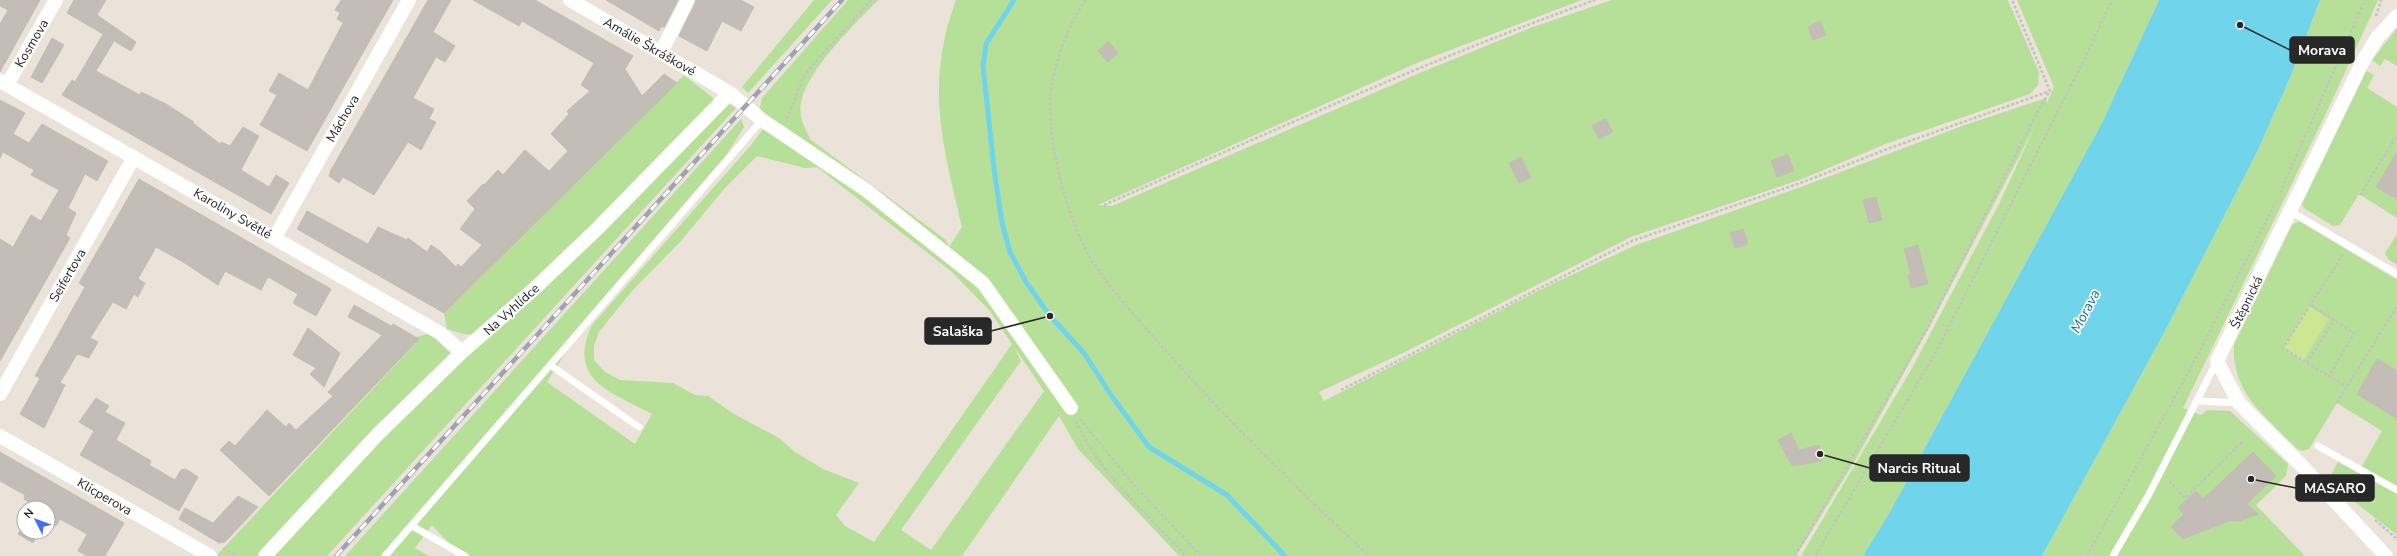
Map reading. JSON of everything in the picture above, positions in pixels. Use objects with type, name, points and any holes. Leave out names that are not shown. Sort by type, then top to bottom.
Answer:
[{"type":"street","name":"Kosmova","points":[[4,83],[56,0]]},
{"type":"street","name":"Máchova","points":[[275,237],[409,0]]},
{"type":"street","name":"Amálie Škráškové","points":[[570,0],[730,93]]},
{"type":"street","points":[[661,52],[688,0]]},
{"type":"street","name":"Štěpnická","points":[[2218,361],[2363,61],[2377,38],[2397,16]]},
{"type":"street","name":"Karoliny Světlé","points":[[4,83],[440,332],[462,352]]},
{"type":"street","points":[[730,93],[762,120],[866,190],[983,283],[1071,408]]},
{"type":"street","name":"Na Vyhlídce","points":[[264,556],[377,435],[462,352],[533,290],[598,228],[730,93]]},
{"type":"street","name":"Seifertova","points":[[0,394],[134,157]]},
{"type":"street","points":[[2218,361],[2239,403],[2303,467],[2386,556]]},
{"type":"street","name":"Klicperova","points":[[0,436],[210,556]]},
{"type":"lane","points":[[385,556],[762,120]]},
{"type":"lane","points":[[2290,211],[2397,274]]},
{"type":"lane","points":[[2113,556],[2161,472],[2218,361]]},
{"type":"lane","points":[[550,365],[639,427]]},
{"type":"lane","points":[[2198,401],[2239,403]]},
{"type":"lane","points":[[2318,446],[2397,490]]},
{"type":"lane","points":[[412,526],[465,556]]},
{"type":"path","points":[[779,132],[791,110],[805,74],[871,0]]},
{"type":"path","points":[[1086,0],[1079,8],[1061,48],[1050,99],[1054,146],[1069,215],[1093,262],[1137,318],[1186,374],[1253,445],[1369,556]]},
{"type":"path","points":[[1104,205],[1368,89],[1530,23],[1595,0]]},
{"type":"path","points":[[2012,0],[2050,91]]},
{"type":"path","points":[[1815,556],[1936,352],[2091,46],[2112,0]]},
{"type":"path","points":[[2087,556],[2200,351],[2279,195],[2366,0]]},
{"type":"path","points":[[1341,390],[1632,241],[1803,182],[1890,148],[2050,91]]},
{"type":"path","points":[[1795,556],[1926,331],[2038,111],[2050,91]]},
{"type":"path","points":[[2360,195],[2397,135]]},
{"type":"path","points":[[2347,387],[2283,348],[2349,245]]},
{"type":"path","points":[[2311,305],[2354,333],[2328,376]]},
{"type":"path","points":[[2337,403],[2397,306]]},
{"type":"path","points":[[2307,363],[2334,320]]},
{"type":"path","points":[[1071,408],[1090,450],[1186,556]]},
{"type":"path","points":[[1071,408],[1133,484],[1201,556]]},
{"type":"path","points":[[2161,472],[2185,498],[2243,441]]},
{"type":"green space","points":[[814,0],[832,0],[748,93],[742,87]]},
{"type":"green space","points":[[848,0],[878,0],[841,39],[816,71],[801,102],[801,117],[811,140],[946,240],[949,247],[962,227],[943,140],[939,87],[941,59],[947,30],[956,0],[1582,0],[1419,62],[1098,205],[1112,206],[1422,72],[1530,28],[1612,0],[2008,0],[2039,72],[2038,85],[2030,94],[1888,143],[1802,179],[1631,237],[1405,352],[1319,392],[1324,401],[1552,284],[1636,245],[1801,187],[1962,126],[2046,98],[2047,103],[2054,87],[2017,0],[2159,0],[2102,123],[1891,510],[1863,556],[1801,556],[1911,370],[1999,204],[2035,126],[1925,335],[1853,464],[1796,556],[1179,556],[1078,449],[1059,416],[962,556],[461,556],[432,525],[415,548],[429,556],[345,556],[741,119],[744,127],[727,154],[591,312],[547,382],[635,444],[652,414],[622,399],[597,382],[589,372],[585,359],[585,344],[592,325],[752,144],[763,129],[760,107],[762,98]],"holes":[[[757,156],[805,168],[817,167],[952,272],[989,310],[1012,344],[874,542],[845,526],[836,515],[859,483],[823,469],[795,452],[779,438],[734,414],[708,396],[695,395],[673,383],[620,380],[605,372],[594,360],[594,346],[599,332],[631,292],[681,241],[724,189]],[[1015,348],[1044,391],[931,550],[901,530],[1021,361]]]},
{"type":"green space","points":[[2320,0],[2378,0],[2331,103],[2183,408],[2201,415],[2207,410],[2230,411],[2288,464],[2286,476],[2256,505],[2305,556],[2042,556],[2165,331],[2257,152],[2292,73]]},
{"type":"green space","points":[[2397,28],[2397,66],[2385,59],[2380,66],[2372,60]]},
{"type":"green space","points":[[2366,71],[2374,75],[2367,88],[2397,107],[2397,218],[2359,194],[2340,225],[2333,226],[2304,208],[2302,204]]},
{"type":"green space","points":[[684,75],[723,106],[729,104],[736,108],[327,556],[216,556],[416,343],[416,337],[430,333],[459,362],[487,337],[463,334],[447,329],[444,313]]},
{"type":"green space","points":[[2299,221],[2397,280],[2397,535],[2328,481],[2338,462],[2358,473],[2382,431],[2337,403],[2309,449],[2302,451],[2296,448],[2262,414],[2244,390],[2238,377],[2234,345],[2292,225]]},
{"type":"green space","points":[[2397,234],[2397,265],[2388,259],[2385,253]]},
{"type":"green space","points":[[2309,306],[2329,319],[2303,361],[2283,348]]},
{"type":"water","points":[[2159,0],[2320,0],[2292,73],[2257,152],[2165,331],[2042,556],[1863,556],[1891,510],[2102,123]]},
{"type":"building","points":[[0,0],[40,0],[0,72],[0,24],[8,10],[0,6]]},
{"type":"building","points":[[74,0],[106,0],[97,15],[136,42],[131,51],[114,41],[96,71],[140,95],[141,92],[166,104],[194,122],[193,123],[220,144],[221,142],[230,146],[243,127],[259,136],[241,170],[269,187],[276,175],[289,183],[271,214],[62,95],[72,80],[75,82],[103,34],[67,13]]},
{"type":"building","points":[[341,0],[393,0],[307,151],[260,125],[277,95],[269,91],[279,73],[308,90],[343,23],[337,19],[340,13],[335,10]]},
{"type":"building","points":[[428,0],[451,0],[433,32],[455,46],[445,62],[436,57],[413,98],[434,109],[429,119],[436,122],[421,150],[408,142],[374,195],[343,177],[339,183],[329,176],[331,170]]},
{"type":"building","points":[[473,0],[535,0],[633,56],[625,69],[642,96],[664,74],[677,83],[444,313],[297,229],[307,211],[368,244],[378,227],[407,240],[408,238],[427,252],[431,245],[440,251],[456,267],[458,264],[461,267],[482,245],[460,229],[475,209],[467,201],[498,170],[503,175],[525,150],[549,171],[568,151],[551,134],[569,114],[567,111],[590,91],[581,85],[594,63],[522,21],[519,26]]},
{"type":"building","points":[[606,0],[678,0],[664,28],[661,26],[659,31]]},
{"type":"building","points":[[696,0],[741,0],[754,7],[741,31],[722,21],[707,51],[679,36]]},
{"type":"building","points":[[1820,21],[1826,35],[1813,40],[1808,27]]},
{"type":"building","points":[[52,38],[64,45],[42,83],[31,77]]},
{"type":"building","points":[[1108,41],[1118,53],[1108,62],[1098,51]]},
{"type":"building","points":[[0,100],[25,113],[13,134],[29,143],[42,124],[108,161],[97,181],[85,174],[68,208],[76,213],[66,235],[70,238],[0,361],[0,239],[13,247],[31,215],[41,221],[59,190],[31,175],[34,170],[3,152],[0,158]]},
{"type":"building","points":[[1606,119],[1613,132],[1599,139],[1592,125]]},
{"type":"building","points":[[2397,152],[2397,199],[2376,187]]},
{"type":"building","points":[[1788,154],[1794,171],[1777,177],[1771,161]]},
{"type":"building","points":[[1521,157],[1531,178],[1519,183],[1509,163]]},
{"type":"building","points":[[139,179],[331,289],[316,316],[293,303],[298,294],[268,277],[261,290],[225,271],[218,285],[183,262],[156,247],[138,279],[145,283],[138,297],[134,294],[126,309],[113,302],[90,338],[98,342],[89,358],[77,354],[60,383],[65,385],[44,428],[20,414],[40,378],[35,376],[85,287],[79,283]]},
{"type":"building","points":[[1876,197],[1882,220],[1869,223],[1863,200]]},
{"type":"building","points":[[1743,229],[1748,244],[1735,248],[1730,233]]},
{"type":"building","points":[[1918,245],[1928,284],[1911,288],[1908,275],[1911,275],[1904,249]]},
{"type":"building","points":[[354,305],[391,326],[393,324],[419,339],[269,496],[220,450],[229,441],[235,446],[267,410],[286,427],[289,423],[296,430],[333,396],[328,392],[382,335],[348,317]]},
{"type":"building","points":[[308,328],[340,353],[324,387],[310,374],[316,368],[293,355]]},
{"type":"building","points":[[2377,359],[2397,371],[2397,419],[2357,394]]},
{"type":"building","points":[[96,398],[109,406],[105,412],[125,423],[116,440],[151,461],[149,465],[175,480],[181,470],[186,469],[198,477],[179,511],[80,455],[94,431],[79,422]]},
{"type":"building","points":[[1791,433],[1799,450],[1819,445],[1822,461],[1792,466],[1778,440]]},
{"type":"building","points":[[0,452],[124,523],[105,556],[87,556],[78,551],[87,534],[60,519],[56,526],[56,500],[26,500],[24,499],[25,495],[0,481]]},
{"type":"building","points":[[2253,452],[2276,476],[2247,504],[2258,514],[2240,521],[2229,521],[2183,539],[2171,527],[2184,514],[2178,508],[2196,491],[2203,499]]},
{"type":"building","points":[[238,496],[258,507],[225,542],[219,543],[179,519],[185,508],[213,523]]},
{"type":"waterway","points":[[1014,0],[986,44],[983,66],[994,169],[1002,223],[1010,252],[1026,282],[1050,316],[1084,353],[1111,395],[1149,447],[1227,495],[1285,556]]},
{"type":"railway","points":[[336,556],[842,0]]},
{"type":"place","name":"Morava","points":[[2240,25]]},
{"type":"place","name":"Salaška","points":[[1050,316]]},
{"type":"place","name":"Narcis Ritual","points":[[1820,454]]},
{"type":"place","name":"MASARO","points":[[2251,479]]}]
